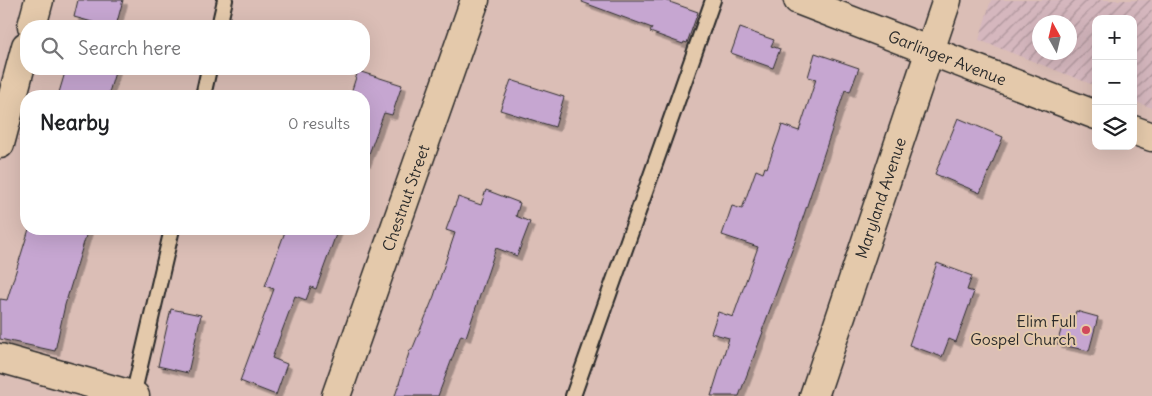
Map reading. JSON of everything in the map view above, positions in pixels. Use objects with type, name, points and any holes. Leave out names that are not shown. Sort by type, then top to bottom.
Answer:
[{"type":"street","points":[[33,20],[38,0]]},
{"type":"street","name":"Chestnut Street","points":[[336,396],[475,0]]},
{"type":"street","name":"Garlinger Avenue","points":[[798,0],[1092,113]]},
{"type":"street","name":"Maryland Avenue","points":[[814,396],[947,0]]},
{"type":"street","points":[[0,144],[20,69]]},
{"type":"street","points":[[1137,131],[1152,137]]},
{"type":"street","points":[[0,358],[134,396]]},
{"type":"lane","points":[[220,20],[225,0]]},
{"type":"lane","points":[[573,396],[713,0]]},
{"type":"lane","points":[[204,90],[208,75]]},
{"type":"lane","points":[[134,396],[171,235]]},
{"type":"shaded area","points":[[991,0],[1152,0],[1152,108],[1137,102],[1137,15],[1092,15],[1092,84],[979,40]]},
{"type":"building","points":[[78,0],[123,0],[118,20],[85,20],[74,17]]},
{"type":"building","points":[[583,0],[664,0],[698,12],[687,43],[684,42],[683,44],[650,32],[652,28],[582,2]]},
{"type":"building","points":[[740,28],[774,40],[771,46],[780,49],[773,68],[731,53]]},
{"type":"building","points":[[815,53],[859,68],[850,92],[845,90],[795,242],[739,396],[711,396],[729,338],[711,333],[718,312],[733,317],[758,247],[722,235],[732,206],[742,209],[756,170],[763,173],[765,167],[767,168],[782,125],[799,131],[816,79],[808,77]]},
{"type":"building","points":[[64,75],[114,75],[110,90],[60,90]]},
{"type":"building","points":[[357,75],[370,75],[402,85],[392,115],[384,113],[370,151],[370,90],[352,90]]},
{"type":"building","points":[[511,80],[564,97],[555,127],[500,110]]},
{"type":"building","points":[[958,118],[1003,137],[980,193],[935,174]]},
{"type":"building","points":[[486,190],[520,203],[516,216],[530,222],[517,256],[496,248],[466,337],[461,335],[438,396],[395,396],[410,350],[412,350],[434,296],[455,233],[446,230],[458,197],[481,205]]},
{"type":"building","points":[[27,235],[86,235],[65,305],[55,351],[0,339],[0,299],[7,300]]},
{"type":"building","points":[[284,235],[336,235],[316,289],[311,287],[306,300],[295,296],[272,358],[287,364],[276,395],[240,381],[274,289],[265,286]]},
{"type":"building","points":[[937,263],[972,276],[967,290],[974,292],[956,342],[949,339],[942,357],[909,345]]},
{"type":"building","points":[[171,309],[201,315],[188,373],[158,366]]},
{"type":"building","name":"Elim Full Gospel Church","points":[[1076,311],[1098,317],[1089,351],[1057,344],[1063,323],[1072,326]]},
{"type":"place","name":"Elim Full Gospel Church","points":[[1086,330]]}]
